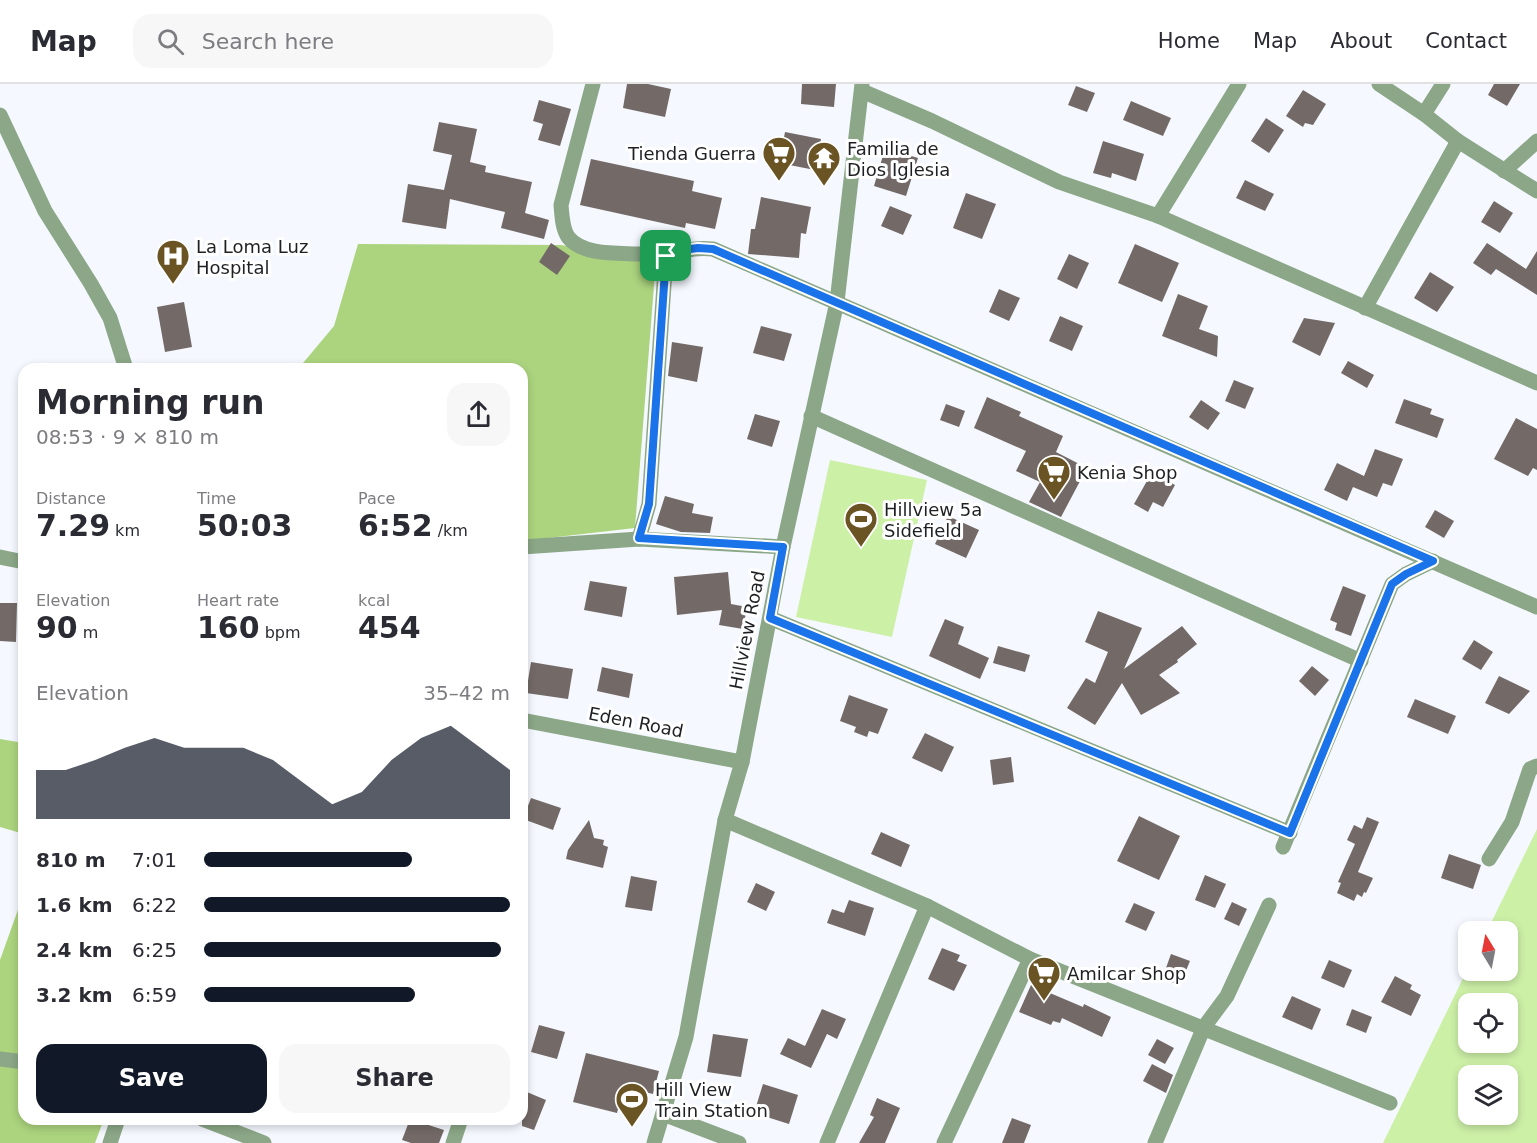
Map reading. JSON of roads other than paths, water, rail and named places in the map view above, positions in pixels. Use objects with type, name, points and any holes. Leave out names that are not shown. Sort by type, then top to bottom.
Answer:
[{"type":"street","points":[[593,84],[561,205],[562,221],[568,237],[580,246],[601,252],[666,256],[682,250],[713,249],[1537,606]]},
{"type":"street","points":[[1158,216],[1239,84]]},
{"type":"street","points":[[1379,84],[1424,114],[1458,141],[1537,191]]},
{"type":"street","points":[[1424,114],[1443,84]]},
{"type":"street","points":[[862,88],[1059,182],[1158,216],[1537,383]]},
{"type":"street","name":"Hillview Road","points":[[654,1143],[686,1036],[725,820],[742,762],[783,547],[837,302],[862,88]]},
{"type":"street","points":[[0,115],[45,211],[110,318],[124,363]]},
{"type":"street","points":[[1365,308],[1458,141]]},
{"type":"street","points":[[1504,171],[1537,141]]},
{"type":"street","points":[[639,538],[649,504],[666,256]]},
{"type":"street","points":[[811,416],[1361,661]]},
{"type":"street","points":[[528,547],[639,538],[783,547]]},
{"type":"street","points":[[0,556],[18,560]]},
{"type":"street","points":[[1283,847],[1392,584],[1406,574],[1433,561]]},
{"type":"street","points":[[770,618],[1290,833]]},
{"type":"street","name":"Eden Road","points":[[528,721],[742,762]]},
{"type":"street","points":[[1489,859],[1512,822],[1530,769],[1537,766]]},
{"type":"street","points":[[725,820],[927,906],[1030,959],[1390,1103]]},
{"type":"street","points":[[1155,1143],[1204,1027],[1227,996],[1269,905]]},
{"type":"street","points":[[827,1143],[927,906]]},
{"type":"street","points":[[944,1143],[1030,959]]},
{"type":"street","points":[[0,1059],[18,1061]]},
{"type":"street","points":[[663,1114],[739,1143]]},
{"type":"street","points":[[110,1143],[116,1125]]},
{"type":"street","points":[[218,1125],[264,1143]]},
{"type":"street","points":[[453,1143],[459,1125]]},
{"type":"place","name":"Tienda Guerra","points":[[779,182]]},
{"type":"place","name":"Familia de Dios Iglesia","points":[[824,187]]},
{"type":"place","name":"La Loma Luz Hospital","points":[[173,285]]},
{"type":"place","name":"Kenia Shop","points":[[1054,501]]},
{"type":"place","name":"Hillview 5a Sidefield","points":[[861,548]]},
{"type":"place","name":"Amilcar Shop","points":[[1044,1002]]},
{"type":"place","name":"Hill View Train Station","points":[[632,1128]]}]
